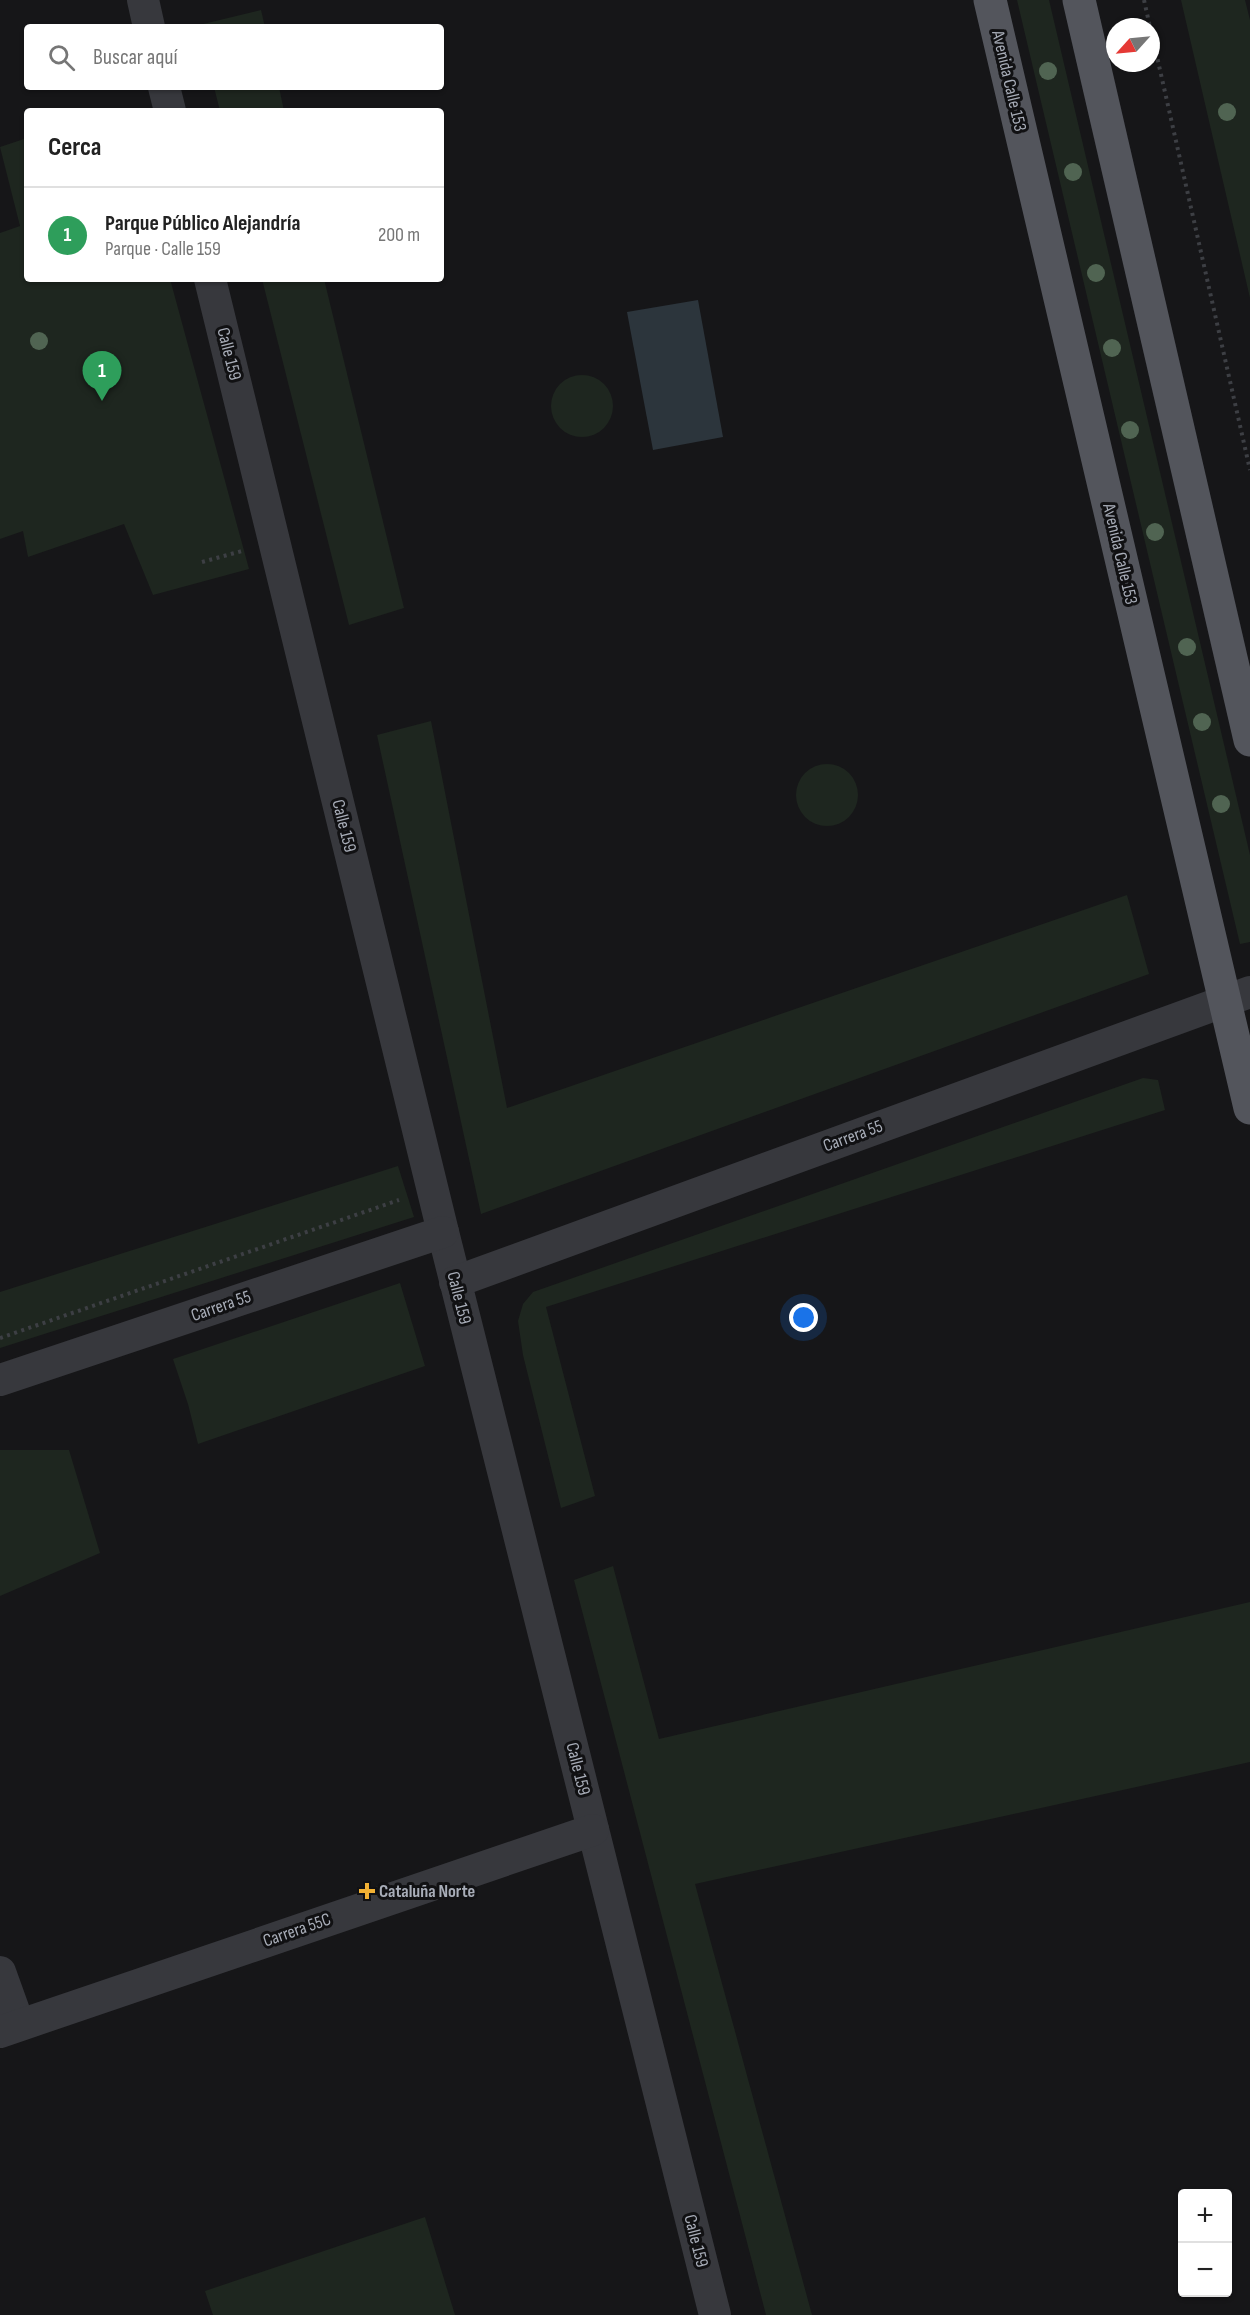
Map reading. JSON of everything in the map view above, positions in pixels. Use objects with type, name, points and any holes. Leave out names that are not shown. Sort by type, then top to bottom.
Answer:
[{"type":"main road","name":"Avenida Calle 153","points":[[990,0],[1237,996],[1250,1108]]},
{"type":"main road","points":[[1079,0],[1250,740]]},
{"type":"street","points":[[142,0],[148,24]]},
{"type":"street","points":[[165,90],[169,108]]},
{"type":"street","name":"Calle 159","points":[[211,282],[432,1189],[715,2315]]},
{"type":"street","name":"Carrera 55","points":[[456,1282],[1237,996]]},
{"type":"street","name":"Carrera 55","points":[[0,1380],[443,1232]]},
{"type":"street","name":"Carrera 55C","points":[[10,2029],[593,1830]]},
{"type":"street","points":[[0,1972],[10,2029]]},
{"type":"path","points":[[1144,0],[1148,18]]},
{"type":"path","points":[[1160,69],[1250,470]]},
{"type":"path","points":[[0,1338],[432,1189]]},
{"type":"shaded area","points":[[1017,0],[1049,0],[1250,855],[1250,942],[1240,944]]},
{"type":"shaded area","points":[[1181,0],[1245,0],[1250,20],[1250,298]]},
{"type":"shaded area","points":[[261,10],[264,24],[203,24]]},
{"type":"shaded area","points":[[215,90],[280,90],[283,108],[219,108]]},
{"type":"shaded area","points":[[24,139],[24,282],[171,282],[249,569],[153,595],[124,524],[28,557],[23,531],[0,539],[0,233],[20,226],[0,147]]},
{"type":"shaded area","points":[[263,282],[325,282],[404,608],[349,625]]},
{"type":"shaded area","points":[[698,300],[723,437],[653,450],[627,312]]},
{"type":"shaded area","points":[[582,375],[599,380],[604,384],[608,389],[613,406],[608,423],[604,428],[599,432],[582,437],[565,432],[560,428],[556,423],[551,406],[556,389],[560,384],[565,380]]},
{"type":"shaded area","points":[[431,721],[507,1108],[1127,895],[1149,974],[481,1214],[377,735]]},
{"type":"shaded area","points":[[827,764],[844,769],[849,773],[853,778],[858,795],[853,812],[849,817],[844,821],[827,826],[810,821],[805,817],[801,812],[796,795],[801,778],[805,773],[810,769]]},
{"type":"shaded area","points":[[1143,1078],[1158,1080],[1165,1110],[546,1307],[595,1496],[561,1508],[523,1355],[518,1321],[523,1304],[533,1292]]},
{"type":"shaded area","points":[[398,1166],[414,1217],[0,1348],[0,1292]]},
{"type":"shaded area","points":[[400,1283],[425,1366],[198,1444],[173,1359]]},
{"type":"shaded area","points":[[0,1450],[69,1450],[100,1553],[0,1596]]},
{"type":"shaded area","points":[[613,1566],[659,1739],[1250,1602],[1250,1762],[695,1884],[812,2315],[766,2315],[574,1580]]},
{"type":"shaded area","points":[[425,2217],[455,2315],[213,2315],[205,2291]]},
{"type":"place","name":"Parque Público Alejandría","points":[[102,401]]},
{"type":"place","name":"Cataluña Norte","points":[[367,1891]]}]
